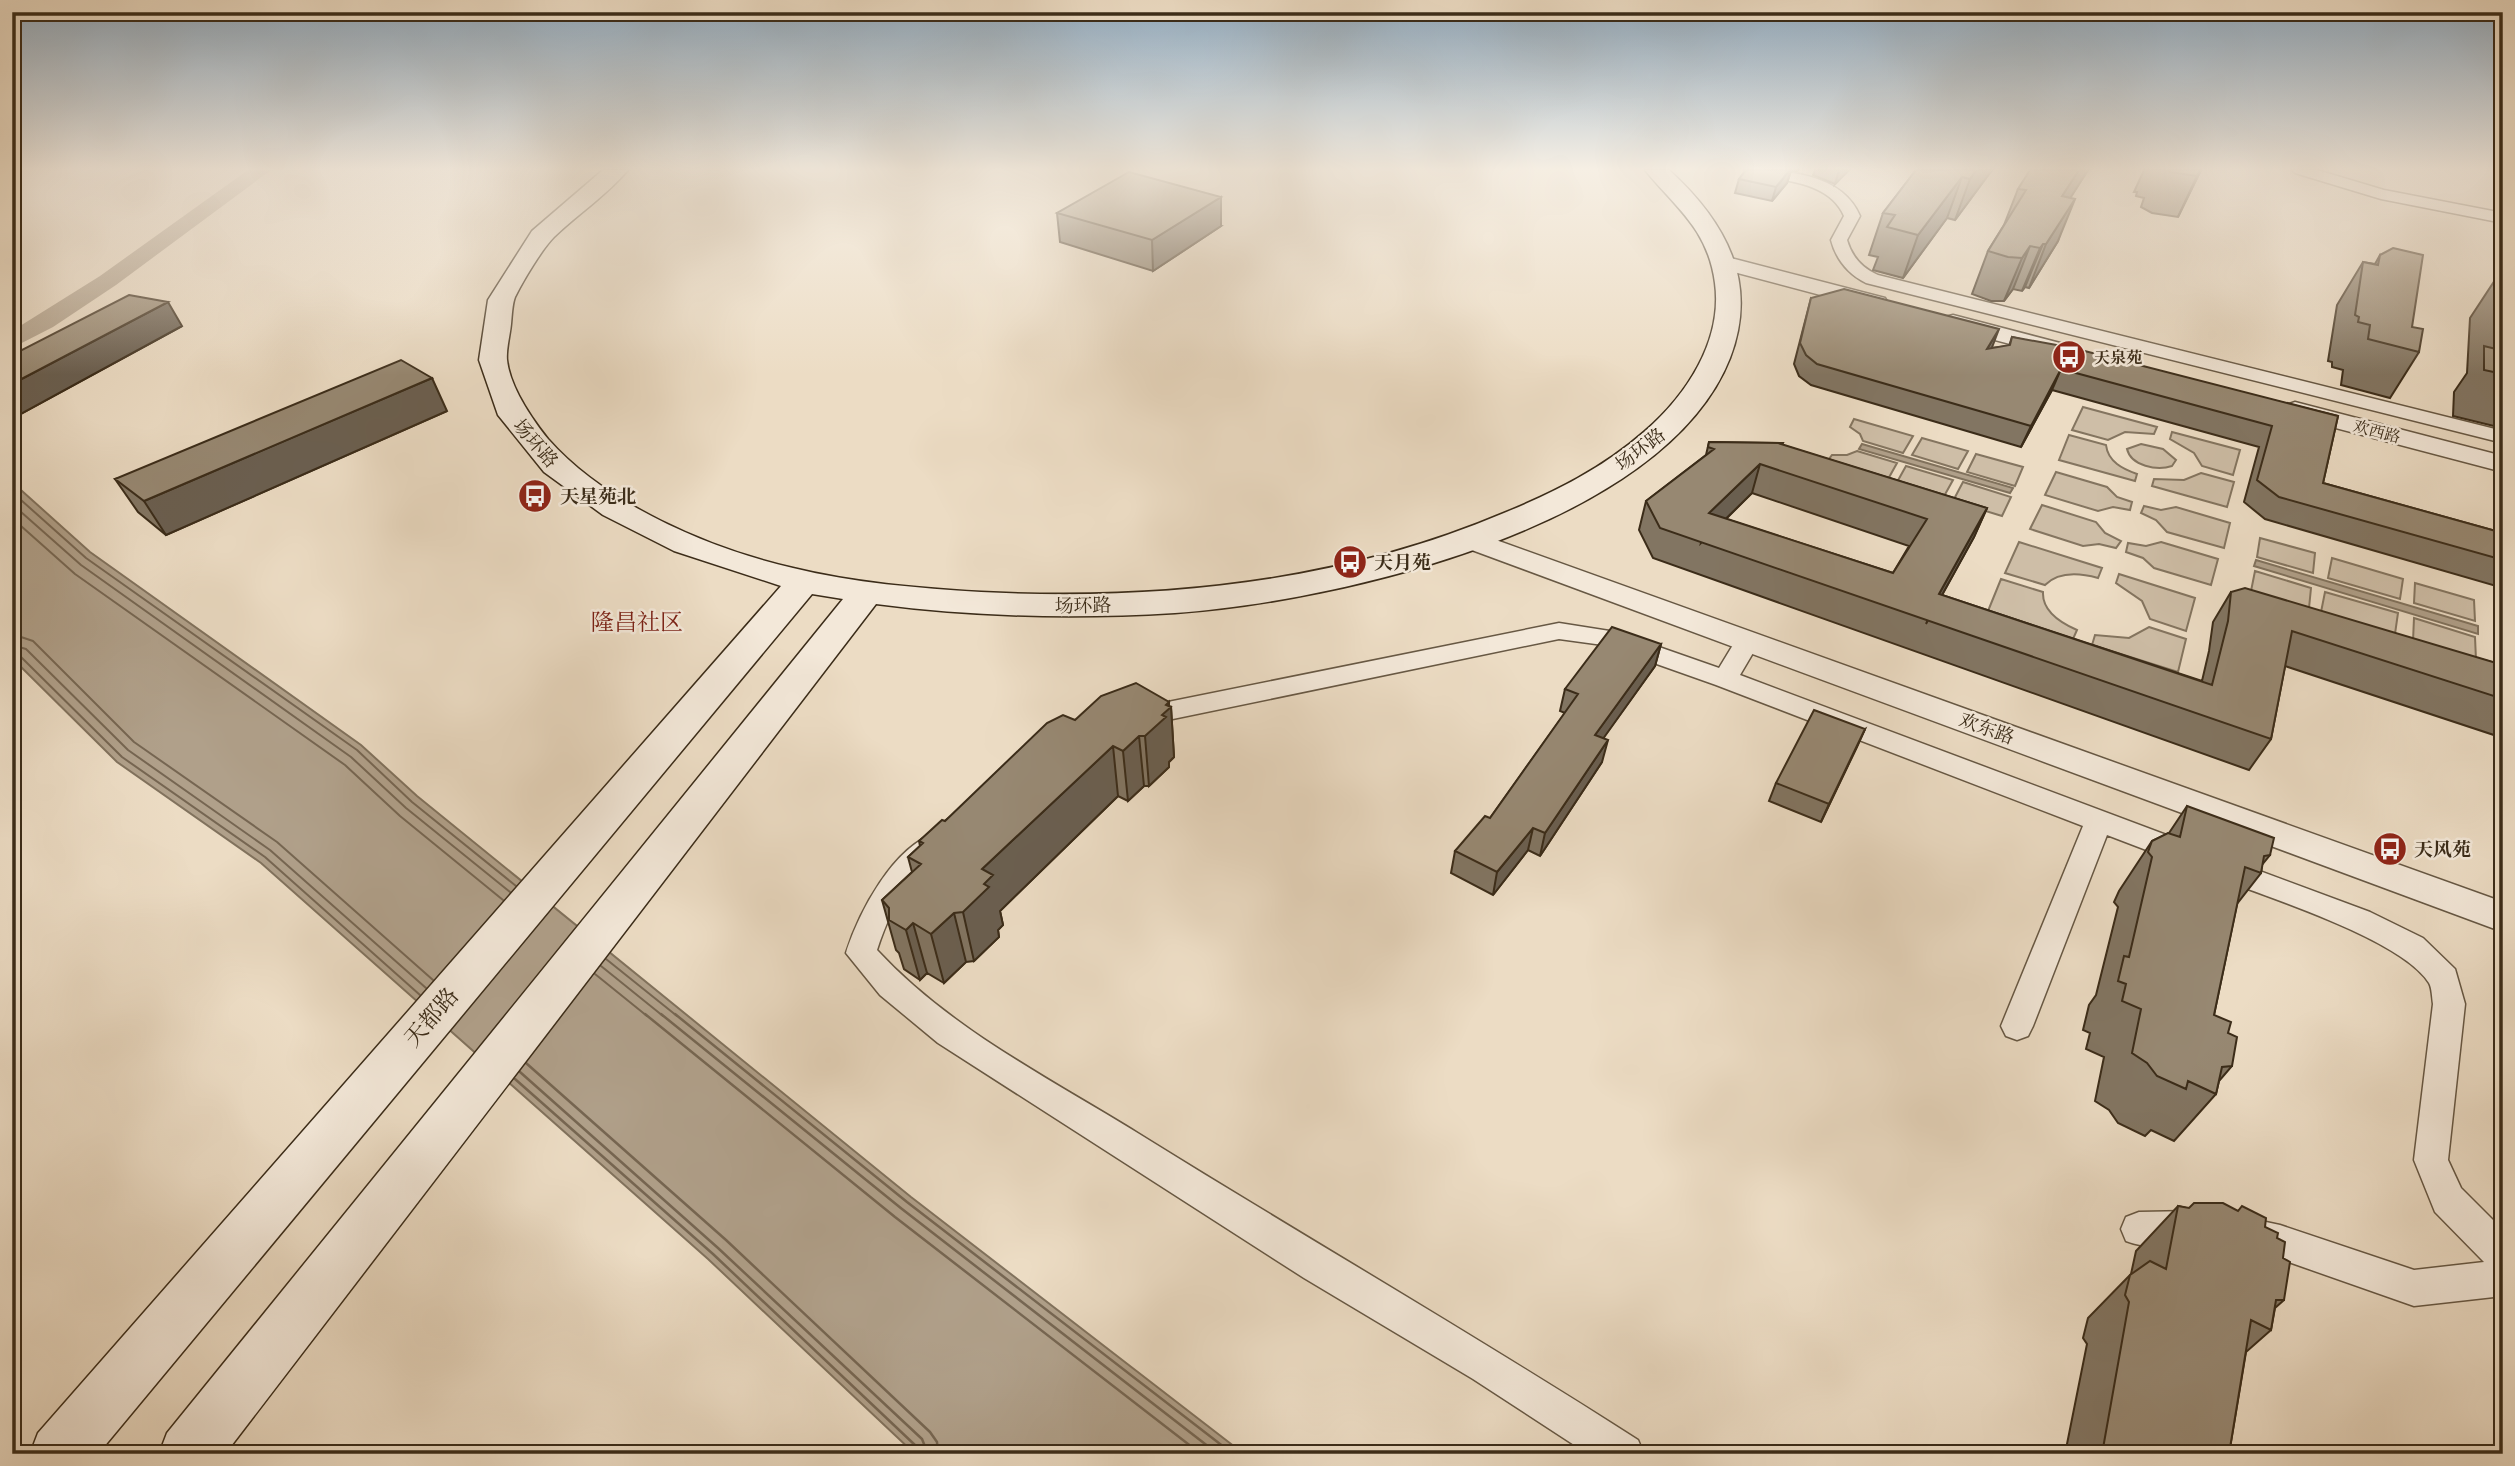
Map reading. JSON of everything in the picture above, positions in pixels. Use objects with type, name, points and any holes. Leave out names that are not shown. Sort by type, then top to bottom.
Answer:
[{"type":"main road","name":"场环路","points":[[536,238],[504,288],[495,317],[492,341],[496,380],[508,409],[528,439],[567,478],[618,512],[667,536],[720,556],[804,581],[867,593],[1009,606],[1088,607],[1251,594],[1327,580],[1423,556],[1471,540],[1577,493],[1622,465],[1671,424],[1704,383],[1721,350],[1729,320],[1729,285],[1723,262],[1712,238]]},
{"type":"main road","name":"天都路","points":[[59,1454],[804,581]]},
{"type":"main road","points":[[188,1454],[867,593]]},
{"type":"street","points":[[1840,238],[1840,248],[1859,274],[2148,360]]},
{"type":"street","points":[[1723,262],[2148,360],[2503,437]]},
{"type":"street","name":"欢西路","points":[[2277,405],[2503,464]]},
{"type":"street","name":"欢东路","points":[[1471,540],[2503,917]]},
{"type":"street","points":[[1107,733],[1158,713],[1559,631],[1607,638],[1725,679],[2359,920],[2412,947],[2444,978],[2449,1004],[2431,1160],[2448,1200],[2503,1256]]},
{"type":"street","points":[[1725,679],[1748,641]]},
{"type":"street","points":[[2017,1026],[2099,821]]},
{"type":"street","points":[[953,830],[901,874],[868,930],[861,953],[891,986],[960,1040],[1317,1265],[1487,1365],[1624,1454]]},
{"type":"street","points":[[2139,1229],[2210,1227],[2269,1239],[2414,1288],[2503,1278]]},
{"type":"shaded area","points":[[2083,407],[2157,427],[2154,434],[2125,432],[2108,440],[2072,430]]},
{"type":"shaded area","points":[[1854,419],[1913,436],[1903,453],[1863,441],[1860,434],[1850,427]]},
{"type":"shaded area","points":[[2172,432],[2240,450],[2233,475],[2202,466],[2194,453],[2170,439]]},
{"type":"shaded area","points":[[2069,435],[2106,445],[2113,460],[2137,474],[2135,481],[2059,460]]},
{"type":"shaded area","points":[[1922,438],[1968,451],[1958,469],[1912,455]]},
{"type":"shaded area","points":[[2141,444],[2163,449],[2176,460],[2172,466],[2145,466],[2134,460],[2127,449]]},
{"type":"shaded area","points":[[1857,451],[1897,463],[1887,481],[1826,463],[1832,455],[1847,455]]},
{"type":"shaded area","points":[[1976,454],[2023,467],[2015,486],[1967,472]]},
{"type":"shaded area","points":[[1906,466],[1953,480],[1943,498],[1896,484]]},
{"type":"shaded area","points":[[2056,472],[2107,487],[2117,497],[2132,502],[2130,510],[2113,507],[2098,511],[2045,495]]},
{"type":"shaded area","points":[[2201,473],[2234,482],[2227,507],[2152,486],[2154,479],[2184,480]]},
{"type":"shaded area","points":[[1963,482],[2011,497],[2002,516],[1953,501]]},
{"type":"shaded area","points":[[2042,505],[2096,522],[2105,533],[2121,541],[2116,548],[2099,544],[2083,546],[2030,529]]},
{"type":"shaded area","points":[[2144,506],[2161,510],[2176,507],[2230,523],[2224,548],[2167,532],[2156,520],[2141,513]]},
{"type":"shaded area","points":[[2260,538],[2315,553],[2313,573],[2257,557]]},
{"type":"shaded area","points":[[2019,542],[2102,568],[2098,578],[2070,574],[2057,577],[2045,585],[2005,573]]},
{"type":"shaded area","points":[[2161,542],[2218,559],[2211,585],[2154,568],[2143,558],[2126,552],[2128,543],[2146,546]]},
{"type":"shaded area","points":[[2332,558],[2403,579],[2400,599],[2328,578]]},
{"type":"shaded area","points":[[2255,571],[2311,588],[2309,608],[2251,591]]},
{"type":"shaded area","points":[[2119,574],[2195,598],[2186,631],[2150,619],[2142,601],[2116,583]]},
{"type":"shaded area","points":[[2001,579],[2043,592],[2049,611],[2077,630],[2073,639],[1988,611]]},
{"type":"shaded area","points":[[2415,583],[2474,600],[2475,621],[2414,603]]},
{"type":"shaded area","points":[[2325,592],[2398,613],[2395,634],[2321,612]]},
{"type":"shaded area","points":[[2414,618],[2475,637],[2476,660],[2413,641]]},
{"type":"shaded area","points":[[2149,627],[2186,639],[2178,672],[2092,645],[2095,635],[2129,638]]},
{"type":"water","points":[[1862,444],[2013,488],[2010,493],[1859,449]]},
{"type":"water","points":[[12,482],[90,552],[361,745],[417,796],[911,1197],[1244,1454],[915,1454],[708,1259],[261,863],[117,762],[12,658]]},
{"type":"water","points":[[2256,560],[2478,626],[2478,634],[2254,566]]},
{"type":"building","points":[[1996,238],[2050,238],[2040,248],[2030,246],[2022,258],[1988,251]]},
{"type":"building","points":[[2393,248],[2423,255],[2412,327],[2423,329],[2419,352],[2368,339],[2370,325],[2358,322],[2359,317],[2355,315],[2363,262],[2378,265],[2380,255]]},
{"type":"building","points":[[2499,274],[2503,275],[2503,374],[2484,370],[2484,346],[2496,349]]},
{"type":"building","points":[[1844,289],[1999,329],[1987,349],[2010,345],[2012,337],[2073,348],[2338,416],[2323,483],[2503,533],[2503,560],[2279,497],[2257,480],[2272,426],[2061,369],[2031,426],[1817,364],[1806,355],[1800,343],[1811,298]]},
{"type":"building","points":[[129,295],[168,302],[12,384],[12,355]]},
{"type":"building","points":[[401,360],[432,378],[144,501],[115,479]]},
{"type":"building","points":[[1709,442],[1783,443],[1781,444],[1987,508],[1939,594],[2212,685],[2228,621],[2231,592],[2245,588],[2503,665],[2503,699],[2292,631],[2271,739],[1660,528],[1646,501],[1714,449],[1708,447]],"holes":[[[1760,464],[1927,519],[1893,573],[1709,513]]]},
{"type":"building","points":[[1612,627],[1661,644],[1595,735],[1608,740],[1545,833],[1533,828],[1497,872],[1455,851],[1485,816],[1490,818],[1578,694],[1565,689]]},
{"type":"building","points":[[1136,683],[1169,702],[1166,705],[1171,707],[1162,715],[1166,717],[1123,751],[1113,746],[982,869],[993,875],[984,884],[989,887],[963,912],[954,913],[931,934],[913,923],[906,930],[889,920],[889,908],[882,900],[921,864],[908,857],[923,843],[919,841],[942,820],[945,821],[1047,723],[1063,715],[1075,720],[1101,696]]},
{"type":"building","points":[[1814,710],[1865,729],[1829,804],[1776,783]]},
{"type":"building","points":[[2187,806],[2274,838],[2270,855],[2264,856],[2261,873],[2245,867],[2214,1015],[2231,1022],[2228,1033],[2237,1037],[2232,1066],[2222,1067],[2216,1094],[2188,1081],[2186,1089],[2157,1076],[2147,1063],[2132,1053],[2141,1009],[2122,1001],[2126,984],[2118,981],[2124,956],[2129,957],[2152,857],[2148,852],[2152,841],[2168,833],[2180,837]]},
{"type":"building","points":[[2194,1203],[2223,1203],[2238,1211],[2242,1206],[2266,1218],[2265,1227],[2278,1233],[2277,1238],[2285,1242],[2283,1258],[2290,1262],[2284,1300],[2276,1300],[2271,1330],[2251,1320],[2229,1454],[2102,1454],[2129,1302],[2125,1295],[2130,1275],[2150,1261],[2166,1269],[2178,1206],[2189,1208]]},
{"type":"waterway","points":[[12,341],[77,302],[168,238]]},
{"type":"place","name":"天泉苑","points":[[2069,357]]},
{"type":"place","name":"天星苑北","points":[[535,496]]},
{"type":"place","name":"天月苑","points":[[1350,562]]},
{"type":"place","name":"天风苑","points":[[2390,849]]},
{"type":"district","name":"隆昌社区","points":[[637,622]]}]
